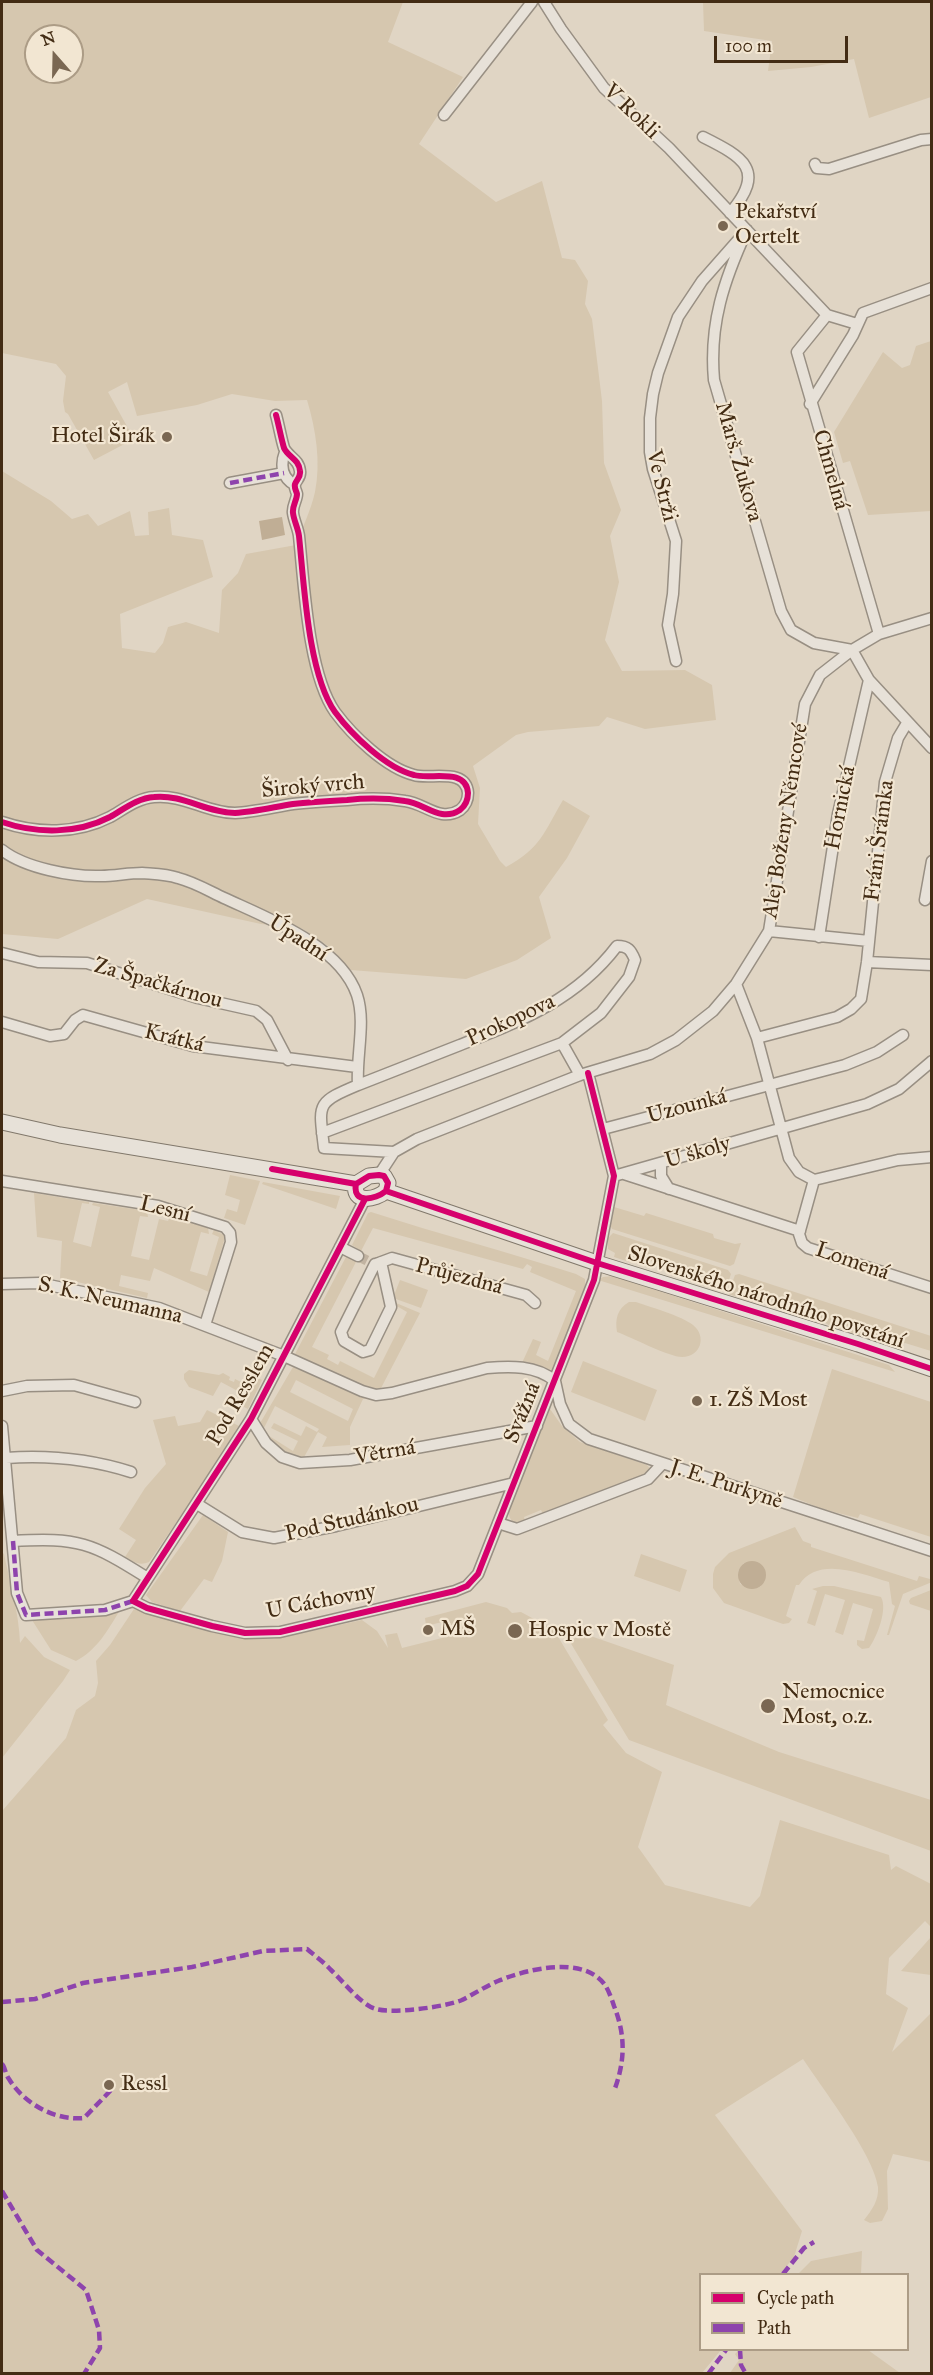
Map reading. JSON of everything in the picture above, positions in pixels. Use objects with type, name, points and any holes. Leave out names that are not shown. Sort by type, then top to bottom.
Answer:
[{"type":"street","points":[[444,115],[532,2]]},
{"type":"street","name":"V Rokli","points":[[544,2],[604,88],[669,148],[827,315]]},
{"type":"street","points":[[703,137],[741,158],[747,169],[748,182],[743,198],[730,213]]},
{"type":"street","points":[[815,164],[817,168],[830,170],[921,140],[932,139]]},
{"type":"street","name":"Marš. Žukova","points":[[747,230],[729,270],[720,300],[712,340],[714,380],[781,611],[791,630],[814,643],[852,650]]},
{"type":"street","name":"Ve Strži","points":[[676,661],[668,625],[673,594],[676,542],[653,469],[650,452],[653,394],[678,317],[702,281],[747,230]]},
{"type":"street","points":[[810,404],[853,335],[863,313],[932,288]]},
{"type":"street","points":[[827,315],[857,324]]},
{"type":"street","name":"Chmelná","points":[[827,315],[797,352],[810,404],[879,634]]},
{"type":"street","name":"Široký vrch","points":[[276,415],[285,452],[282,461],[284,473]]},
{"type":"street","name":"Široký vrch","points":[[2,822],[20,828],[58,831],[81,828],[154,797],[184,799],[223,812],[237,813],[296,804],[361,799],[409,801],[444,815],[463,808],[468,795],[461,779],[447,776],[415,776],[383,758],[359,739],[334,711],[323,688],[310,630],[299,532],[292,511],[297,495],[295,485],[301,474],[298,463],[285,452]]},
{"type":"street","points":[[230,483],[284,473],[288,481],[295,485]]},
{"type":"street","name":"Alej Boženy Němcové","points":[[379,1175],[394,1152],[417,1139],[584,1074],[650,1054],[676,1040],[713,1011],[736,984],[769,931],[805,704],[820,675],[852,650],[879,634],[932,618]]},
{"type":"street","points":[[852,650],[869,680],[932,748]]},
{"type":"street","name":"Hornická","points":[[819,937],[838,814],[869,680]]},
{"type":"street","name":"Fráni Šrámka","points":[[757,1038],[837,1017],[851,1009],[861,999],[867,962],[885,782],[898,738],[907,723]]},
{"type":"street","name":"Úpadní","points":[[2,850],[12,858],[38,868],[99,876],[139,873],[180,878],[277,923],[321,949],[340,968],[356,992],[361,1010],[358,1085]]},
{"type":"street","points":[[925,900],[932,861]]},
{"type":"street","points":[[769,931],[869,941]]},
{"type":"street","name":"Prokopova","points":[[616,946],[624,946],[632,950],[635,960],[629,977],[601,1012],[562,1043],[322,1133],[320,1112],[322,1105],[333,1096],[358,1085],[528,1018],[560,1000],[603,964],[616,946]]},
{"type":"street","name":"Za Špačkárnou","points":[[2,953],[38,962],[87,963],[198,998],[256,1011],[267,1020],[288,1060]]},
{"type":"street","points":[[867,962],[932,965]]},
{"type":"street","points":[[736,984],[757,1038],[789,1158],[799,1172],[814,1180],[898,1160],[932,1157]]},
{"type":"street","name":"Krátká","points":[[2,1022],[50,1036],[64,1034],[75,1020],[83,1015],[193,1046],[288,1060],[357,1067]]},
{"type":"street","name":"Uzounká","points":[[603,1129],[845,1065],[877,1052],[903,1035]]},
{"type":"street","name":"Prokopova","points":[[562,1043],[584,1074],[619,1175]]},
{"type":"street","name":"U školy","points":[[619,1175],[867,1104],[899,1089],[932,1061]]},
{"type":"street","points":[[2,1122],[60,1135],[356,1184],[369,1176],[379,1175],[384,1176],[388,1183],[386,1191],[375,1198],[365,1199],[357,1196],[356,1184]]},
{"type":"street","points":[[322,1133],[324,1148],[394,1152]]},
{"type":"street","points":[[661,1163],[661,1176],[669,1189]]},
{"type":"street","points":[[619,1175],[800,1231]]},
{"type":"street","name":"Svážná","points":[[478,1574],[594,1281],[619,1175]]},
{"type":"street","name":"Lomená","points":[[814,1180],[800,1231],[802,1243],[808,1248],[932,1288]]},
{"type":"street","name":"Lesní","points":[[2,1181],[158,1206],[225,1227],[230,1233],[231,1242],[205,1325]]},
{"type":"street","name":"Slovenského národního povstání","points":[[386,1191],[597,1263],[858,1344],[932,1370]]},
{"type":"street","name":"Pod Resslem","points":[[133,1601],[146,1577],[197,1504],[251,1419],[365,1199]]},
{"type":"street","points":[[340,1247],[358,1256]]},
{"type":"street","name":"Průjezdná","points":[[376,1262],[391,1307],[370,1350],[363,1352],[344,1341],[341,1332],[376,1262],[392,1258],[526,1295],[535,1303]]},
{"type":"street","name":"S. K. Neumanna","points":[[2,1284],[39,1283],[159,1308],[284,1356],[376,1395],[502,1366],[545,1372],[555,1381]]},
{"type":"street","name":"J. E. Purkyně","points":[[555,1381],[560,1404],[568,1424],[589,1439],[932,1551]]},
{"type":"street","points":[[2,1391],[27,1386],[74,1385],[135,1402]]},
{"type":"street","name":"Větrná","points":[[251,1419],[266,1443],[282,1457],[300,1463],[350,1460],[537,1426]]},
{"type":"street","points":[[2,1426],[6,1458],[9,1533],[17,1593],[26,1615],[105,1610],[133,1601]]},
{"type":"street","points":[[6,1458],[39,1455],[110,1465],[131,1472]]},
{"type":"street","points":[[498,1523],[517,1529],[648,1479],[662,1464]]},
{"type":"street","name":"Pod Studánkou","points":[[197,1504],[242,1532],[274,1538],[336,1526],[513,1482]]},
{"type":"street","points":[[9,1533],[86,1544],[109,1554],[146,1577]]},
{"type":"street","name":"U Cáchovny","points":[[133,1601],[147,1608],[245,1633],[280,1632],[455,1591],[467,1586],[478,1574]]},
{"type":"shaded area","points":[[2,2],[403,2],[388,42],[463,77],[419,144],[496,202],[542,181],[562,258],[575,260],[588,281],[585,304],[592,319],[602,401],[604,463],[621,510],[610,536],[619,582],[605,640],[622,671],[685,670],[712,685],[716,720],[645,729],[607,717],[599,726],[516,735],[473,766],[480,788],[478,824],[506,867],[534,846],[563,800],[590,816],[567,858],[539,897],[551,938],[517,960],[466,979],[351,970],[328,946],[301,928],[261,924],[147,899],[58,939],[2,934],[2,471],[51,501],[72,519],[88,514],[98,526],[130,511],[135,536],[149,535],[148,512],[169,508],[172,535],[203,540],[213,577],[120,614],[122,648],[155,653],[163,643],[168,627],[186,622],[219,633],[222,590],[238,573],[246,554],[296,545],[309,512],[317,481],[315,434],[307,400],[275,401],[232,394],[197,405],[137,416],[127,382],[108,392],[134,439],[94,460],[65,412],[63,401],[66,376],[56,364],[2,353]]},
{"type":"shaded area","points":[[703,2],[931,2],[931,97],[869,118],[854,59],[811,67],[768,71],[772,41],[704,31]]},
{"type":"shaded area","points":[[931,341],[931,511],[868,515],[850,461],[843,463],[834,432],[883,352],[902,368],[910,365],[916,346]]},
{"type":"shaded area","points":[[282,517],[285,535],[262,540],[259,521]]},
{"type":"shaded area","points":[[230,1175],[260,1181],[245,1225],[224,1218],[227,1209],[237,1212],[240,1200],[225,1195]]},
{"type":"shaded area","points":[[263,1182],[340,1196],[336,1209],[262,1184]]},
{"type":"shaded area","points":[[34,1193],[89,1202],[89,1204],[82,1203],[73,1242],[91,1247],[100,1207],[92,1205],[93,1203],[147,1211],[148,1217],[140,1216],[131,1256],[149,1260],[159,1219],[168,1221],[170,1216],[208,1228],[209,1234],[201,1232],[190,1271],[207,1276],[219,1237],[212,1234],[214,1230],[224,1235],[209,1292],[154,1268],[150,1281],[121,1275],[119,1286],[148,1293],[147,1298],[60,1278],[62,1241],[37,1237]]},
{"type":"shaded area","points":[[614,1207],[644,1216],[646,1213],[713,1234],[714,1238],[735,1244],[741,1243],[734,1264],[730,1266],[612,1229],[610,1225]]},
{"type":"shaded area","points":[[371,1212],[576,1274],[585,1279],[585,1286],[553,1370],[521,1365],[533,1339],[541,1342],[536,1355],[548,1361],[576,1291],[530,1272],[532,1267],[527,1264],[523,1269],[373,1228],[361,1251],[352,1245],[368,1213]]},
{"type":"shaded area","points":[[613,1233],[728,1270],[731,1274],[725,1292],[703,1285],[691,1277],[691,1274],[642,1258],[632,1263],[614,1257],[615,1253],[608,1249],[608,1238]]},
{"type":"shaded area","points":[[347,1255],[357,1260],[312,1347],[329,1355],[327,1359],[338,1365],[340,1361],[374,1378],[407,1312],[395,1305],[396,1303],[420,1313],[379,1392],[294,1356]]},
{"type":"shaded area","points":[[739,1274],[931,1336],[931,1351],[905,1343],[894,1347],[830,1326],[818,1318],[819,1315],[768,1299],[753,1302],[728,1294],[735,1275]]},
{"type":"shaded area","points":[[612,1276],[889,1365],[895,1372],[598,1280]]},
{"type":"shaded area","points":[[400,1280],[428,1290],[421,1308],[393,1298]]},
{"type":"shaded area","points":[[629,1302],[636,1302],[666,1312],[693,1325],[701,1340],[698,1350],[689,1356],[676,1356],[617,1332],[618,1315]]},
{"type":"shaded area","points":[[583,1361],[657,1390],[645,1421],[571,1392]]},
{"type":"shaded area","points":[[293,1367],[366,1399],[363,1399],[350,1427],[350,1445],[322,1447],[327,1437],[318,1432],[303,1459],[282,1452],[268,1438],[259,1425]],"holes":[[[296,1380],[353,1409],[348,1421],[290,1392]],[[275,1406],[319,1429],[317,1432],[306,1426],[301,1436],[274,1423],[271,1428],[298,1441],[293,1451],[266,1434],[264,1428]]]},
{"type":"shaded area","points":[[832,1369],[931,1402],[931,1537],[860,1514],[858,1518],[822,1509],[793,1497]]},
{"type":"shaded area","points":[[189,1370],[219,1375],[223,1373],[230,1377],[229,1380],[234,1382],[235,1379],[249,1386],[253,1376],[262,1380],[248,1409],[242,1406],[247,1396],[221,1382],[213,1396],[189,1387],[184,1374]]},
{"type":"shaded area","points":[[550,1409],[562,1426],[580,1442],[647,1465],[651,1470],[647,1475],[543,1514],[541,1510],[524,1517],[525,1521],[520,1524],[511,1520],[508,1509],[547,1411]]},
{"type":"shaded area","points":[[207,1410],[239,1426],[149,1562],[142,1564],[134,1562],[125,1557],[136,1540],[119,1529],[145,1488],[166,1464],[153,1420],[175,1416],[178,1426],[200,1422]]},
{"type":"shaded area","points":[[203,1515],[228,1532],[222,1561],[212,1582],[204,1579],[180,1611],[152,1602],[146,1595]]},
{"type":"shaded area","points":[[795,1527],[803,1541],[811,1544],[811,1547],[917,1581],[919,1576],[930,1579],[932,1582],[903,1594],[889,1635],[887,1635],[895,1606],[892,1604],[889,1582],[841,1569],[817,1571],[796,1585],[786,1616],[792,1619],[789,1623],[783,1624],[724,1603],[713,1588],[713,1574],[715,1567],[729,1553]],"holes":[[[744,1563],[761,1586],[753,1588],[740,1584],[738,1571]]]},
{"type":"shaded area","points":[[2,1552],[14,1598],[20,1643],[25,1636],[44,1657],[70,1670],[2,1758]]},
{"type":"shaded area","points":[[641,1554],[687,1570],[680,1592],[634,1576]]},
{"type":"shaded area","points":[[752,1561],[762,1565],[766,1575],[762,1585],[752,1589],[742,1585],[738,1575],[742,1565]]},
{"type":"shaded area","points":[[834,1586],[881,1597],[882,1616],[869,1648],[862,1649],[857,1645],[857,1640],[864,1641],[873,1609],[853,1603],[843,1635],[835,1632],[845,1600],[825,1594],[815,1626],[807,1623],[817,1591],[812,1589]]},
{"type":"shaded area","points":[[931,1590],[931,1611],[910,1604],[911,1598]]},
{"type":"shaded area","points":[[486,1602],[507,1608],[512,1613],[521,1612],[554,1630],[608,1720],[603,1725],[626,1753],[662,1772],[638,1847],[665,1885],[750,1907],[760,1896],[780,1820],[889,1855],[891,1870],[896,1866],[931,1884],[931,1927],[925,1921],[889,1958],[886,1994],[908,2008],[892,2052],[931,2013],[931,2162],[893,2154],[887,2171],[888,2209],[882,2221],[870,2223],[864,2220],[876,2201],[878,2187],[874,2174],[858,2140],[803,2059],[715,2115],[802,2231],[794,2257],[781,2273],[699,2273],[699,2351],[720,2351],[702,2373],[2,2374],[2,1811],[66,1738],[76,1710],[95,1696],[98,1683],[96,1661],[110,1645],[134,1609],[241,1638],[274,1639],[362,1620],[377,1631],[388,1648],[385,1635],[397,1633],[402,1648],[450,1636],[446,1621],[426,1626],[425,1618]]},
{"type":"shaded area","points":[[120,1610],[96,1645],[76,1661],[51,1650],[32,1620]]},
{"type":"shaded area","points":[[582,1633],[674,1665],[666,1705],[779,1752],[931,1800],[931,1851],[629,1740],[570,1642]]},
{"type":"shaded area","points":[[931,1937],[931,1975],[901,1971]]},
{"type":"shaded area","points":[[862,2251],[861,2273],[799,2273],[811,2261]]},
{"type":"shaded area","points":[[738,2351],[869,2351],[900,2373],[730,2373],[739,2360],[735,2354]]},
{"type":"tunnel","points":[[358,1256],[370,1262]]},
{"type":"marked path","points":[[230,483],[284,473]]},
{"type":"marked path","points":[[13,1541],[17,1593],[26,1615],[105,1610],[133,1601]]},
{"type":"marked path","points":[[2,2002],[35,1999],[83,1983],[192,1967],[263,1951],[307,1949],[364,2003],[384,2010],[419,2009],[444,2005],[462,2000],[510,1976],[539,1969],[570,1967],[596,1976],[605,1985],[618,2017],[623,2049],[614,2091]]},
{"type":"marked path","points":[[2,2064],[15,2088],[23,2096],[42,2109],[63,2117],[84,2118],[111,2090]]},
{"type":"marked path","points":[[2,2191],[37,2250],[86,2290],[99,2330],[100,2348],[84,2374]]},
{"type":"marked path","points":[[784,2273],[804,2248],[814,2242]]},
{"type":"marked path","points":[[708,2374],[725,2351]]},
{"type":"marked path","points":[[740,2351],[741,2365],[746,2374]]},
{"type":"cycle path","points":[[2,822],[43,830],[84,827],[110,817],[137,802],[154,797],[175,798],[215,810],[235,813],[293,804],[361,799],[412,802],[446,814],[460,810],[465,805],[468,793],[466,785],[461,780],[446,776],[414,775],[392,765],[370,750],[351,731],[335,712],[326,695],[313,652],[305,602],[299,536],[293,513],[297,494],[295,485],[300,471],[298,464],[284,448],[276,415]]},
{"type":"cycle path","points":[[365,1199],[251,1419],[133,1601],[147,1608],[245,1633],[280,1632],[455,1591],[467,1586],[478,1574],[594,1280],[614,1176],[588,1073]]},
{"type":"cycle path","points":[[272,1169],[356,1184]]},
{"type":"cycle path","points":[[379,1175],[384,1176],[388,1183],[386,1191],[371,1198],[357,1195],[356,1184],[369,1176],[379,1175]]},
{"type":"cycle path","points":[[386,1191],[597,1263],[932,1369]]},
{"type":"place","name":"Pekařství Oertelt","points":[[723,226]]},
{"type":"place","name":"Hotel Širák","points":[[167,437]]},
{"type":"place","name":"1. ZŠ Most","points":[[697,1401]]},
{"type":"place","name":"MŠ","points":[[428,1630]]},
{"type":"place","name":"Hospic v Mostě","points":[[515,1631]]},
{"type":"place","name":"Nemocnice Most, o.z.","points":[[768,1706]]},
{"type":"place","name":"Ressl","points":[[109,2085]]}]
